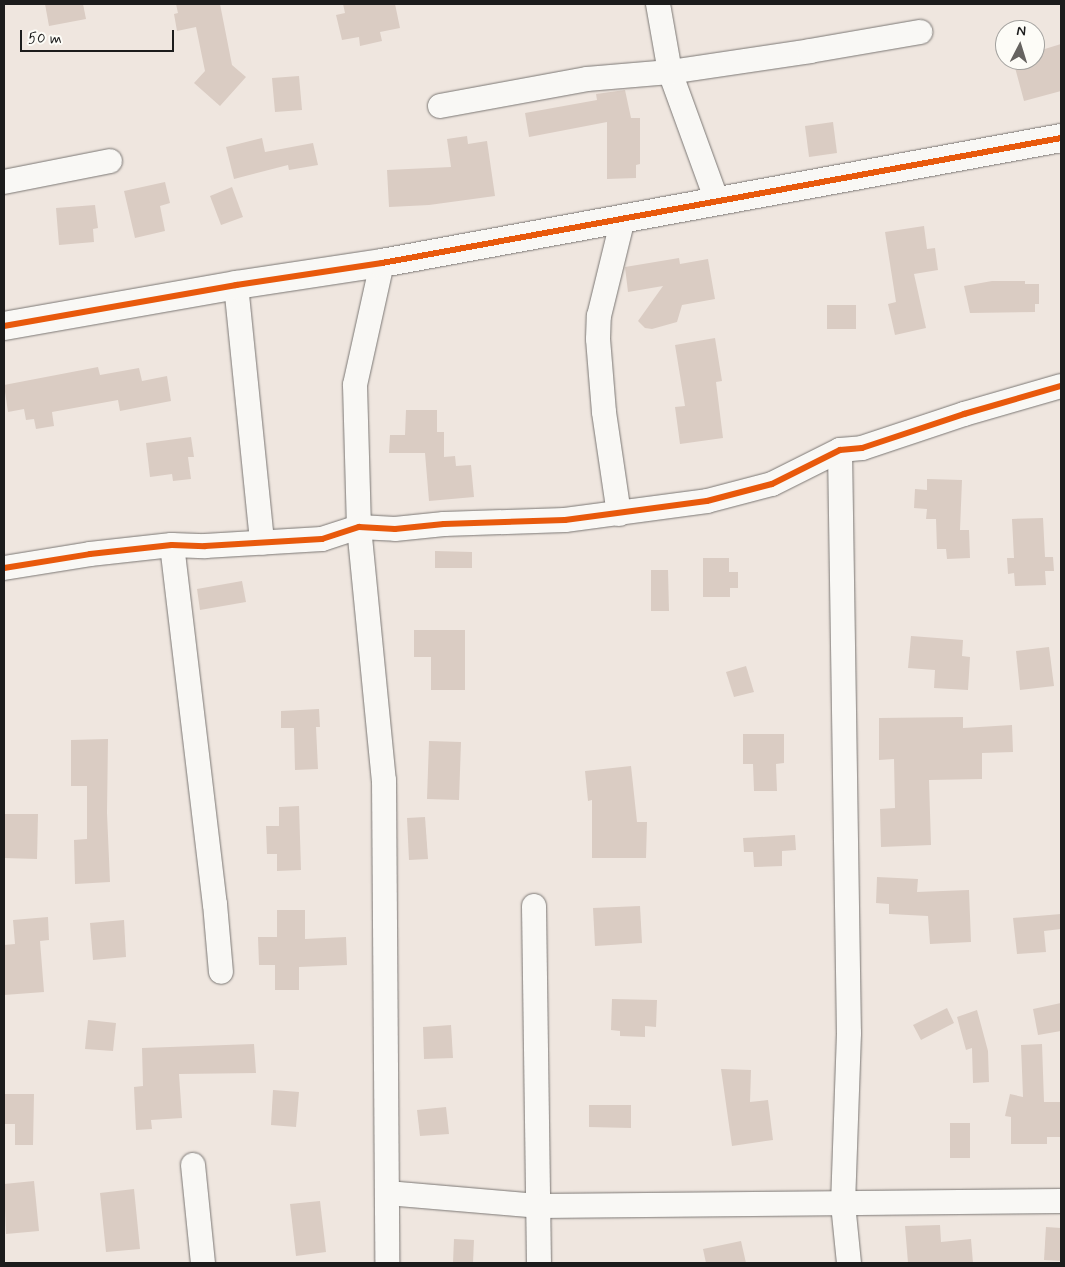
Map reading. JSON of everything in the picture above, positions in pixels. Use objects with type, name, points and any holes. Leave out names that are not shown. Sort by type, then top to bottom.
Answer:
[{"type":"street","points":[[658,4],[670,72],[717,201]]},
{"type":"street","points":[[440,106],[587,79],[670,72],[810,52],[920,32]]},
{"type":"street","points":[[4,326],[382,263],[1061,138]]},
{"type":"street","points":[[4,182],[110,161]]},
{"type":"street","points":[[620,514],[604,412],[598,339],[599,316],[623,218]]},
{"type":"street","points":[[382,263],[355,386],[359,527],[384,780],[387,1263]]},
{"type":"street","points":[[236,286],[262,542]]},
{"type":"street","points":[[4,568],[90,554],[172,545],[322,539],[359,527],[395,529],[444,524],[565,520],[707,501],[772,484],[840,450],[862,448],[964,414],[1061,386]]},
{"type":"street","points":[[840,450],[849,1033],[843,1204],[849,1263]]},
{"type":"street","points":[[172,545],[206,848],[215,904],[221,972]]},
{"type":"street","points":[[534,906],[540,1206],[539,1263]]},
{"type":"street","points":[[193,1165],[203,1263]]},
{"type":"street","points":[[387,1193],[540,1206],[1061,1202]]},
{"type":"building","points":[[45,4],[83,4],[86,19],[49,26]]},
{"type":"building","points":[[176,4],[220,4],[232,65],[246,77],[220,106],[194,83],[205,71],[196,27],[177,31],[174,14],[178,13]]},
{"type":"building","points":[[343,4],[395,4],[400,28],[380,32],[382,41],[360,46],[359,37],[342,40],[336,15],[345,13]]},
{"type":"building","points":[[1061,44],[1061,91],[1024,101],[1016,70],[1045,70],[1045,49]]},
{"type":"building","points":[[299,76],[302,110],[275,112],[272,78]]},
{"type":"building","points":[[625,90],[631,118],[640,118],[640,164],[636,165],[636,178],[607,179],[607,122],[529,137],[525,113],[597,100],[596,94]]},
{"type":"building","points":[[833,122],[837,153],[809,157],[805,126]]},
{"type":"building","points":[[467,136],[468,144],[487,141],[495,196],[429,205],[389,207],[387,170],[451,167],[447,139]]},
{"type":"building","points":[[262,138],[265,152],[313,143],[318,165],[289,170],[288,165],[234,179],[226,147]]},
{"type":"building","points":[[165,182],[170,203],[160,206],[165,231],[135,238],[124,191]]},
{"type":"building","points":[[232,187],[243,217],[221,225],[210,196]]},
{"type":"building","points":[[95,205],[98,228],[93,229],[94,242],[59,245],[56,208]]},
{"type":"building","points":[[924,226],[927,249],[935,248],[938,270],[914,274],[926,328],[895,335],[888,304],[896,302],[885,232]]},
{"type":"building","points":[[679,258],[680,264],[708,259],[715,299],[682,305],[677,322],[652,329],[645,328],[638,321],[663,286],[628,292],[625,267]]},
{"type":"building","points":[[992,281],[1025,281],[1025,284],[1039,284],[1039,304],[1035,304],[1035,312],[970,313],[964,286]]},
{"type":"building","points":[[827,305],[856,305],[856,329],[827,329]]},
{"type":"building","points":[[715,338],[722,381],[716,382],[723,438],[680,444],[675,407],[685,406],[675,345]]},
{"type":"building","points":[[98,367],[100,375],[139,368],[142,381],[167,376],[171,401],[120,411],[118,400],[52,412],[54,426],[36,429],[34,419],[26,420],[24,409],[8,412],[4,385]]},
{"type":"building","points":[[406,410],[437,410],[437,432],[444,432],[444,457],[455,456],[456,466],[471,465],[474,497],[429,501],[425,453],[389,453],[390,435],[405,435]]},
{"type":"building","points":[[191,437],[194,457],[188,457],[191,479],[173,481],[172,474],[150,477],[146,443]]},
{"type":"building","points":[[927,479],[962,480],[960,530],[969,530],[970,558],[947,559],[946,549],[937,549],[936,519],[926,519],[927,509],[914,508],[915,489],[927,490]]},
{"type":"building","points":[[1043,518],[1045,557],[1053,557],[1054,571],[1045,571],[1046,585],[1015,586],[1014,573],[1008,574],[1007,558],[1014,558],[1012,519]]},
{"type":"building","points":[[435,551],[472,552],[472,568],[435,568]]},
{"type":"building","points":[[703,558],[729,558],[729,572],[738,572],[738,588],[730,588],[730,597],[703,597]]},
{"type":"building","points":[[651,570],[668,570],[669,611],[651,611]]},
{"type":"building","points":[[242,581],[246,602],[200,610],[197,589]]},
{"type":"building","points":[[414,630],[465,630],[465,690],[431,690],[431,657],[414,657]]},
{"type":"building","points":[[911,636],[963,640],[962,656],[970,657],[968,690],[934,688],[935,670],[908,668]]},
{"type":"building","points":[[1049,647],[1054,686],[1020,690],[1016,651]]},
{"type":"building","points":[[746,666],[754,692],[734,697],[726,672]]},
{"type":"building","points":[[319,709],[320,727],[316,727],[318,769],[295,770],[294,728],[281,728],[281,711]]},
{"type":"building","points":[[963,717],[963,728],[1012,725],[1013,752],[982,753],[982,779],[929,780],[931,845],[881,847],[880,809],[895,808],[894,759],[879,760],[879,718]]},
{"type":"building","points":[[743,734],[784,734],[784,763],[776,764],[777,791],[754,791],[753,764],[743,764]]},
{"type":"building","points":[[108,739],[107,813],[110,882],[75,884],[74,840],[87,839],[87,786],[71,786],[71,740]]},
{"type":"building","points":[[429,741],[461,742],[459,800],[427,799]]},
{"type":"building","points":[[631,766],[637,822],[647,822],[646,858],[592,858],[592,800],[588,801],[585,771]]},
{"type":"building","points":[[299,806],[301,870],[277,871],[277,854],[267,854],[266,826],[279,826],[279,807]]},
{"type":"building","points":[[4,814],[38,814],[37,859],[4,858]]},
{"type":"building","points":[[425,817],[428,859],[409,860],[407,818]]},
{"type":"building","points":[[795,835],[796,850],[782,851],[782,866],[754,867],[753,852],[744,852],[743,838]]},
{"type":"building","points":[[877,877],[918,879],[917,892],[969,890],[971,942],[930,944],[928,916],[889,914],[889,904],[876,903]]},
{"type":"building","points":[[640,906],[642,943],[595,946],[593,908]]},
{"type":"building","points":[[277,910],[305,910],[305,939],[346,937],[347,965],[299,967],[299,990],[275,990],[275,965],[259,965],[258,937],[277,937]]},
{"type":"building","points":[[1061,914],[1061,929],[1044,931],[1046,952],[1017,954],[1013,918]]},
{"type":"building","points":[[48,917],[49,940],[40,941],[44,992],[4,995],[4,945],[15,944],[13,920]]},
{"type":"building","points":[[124,920],[126,957],[93,960],[90,923]]},
{"type":"building","points":[[612,999],[657,1000],[656,1027],[645,1026],[645,1037],[620,1036],[620,1031],[611,1030]]},
{"type":"building","points":[[1061,1003],[1061,1031],[1038,1035],[1033,1009]]},
{"type":"building","points":[[947,1008],[954,1023],[921,1040],[913,1025]]},
{"type":"building","points":[[977,1010],[988,1051],[989,1082],[973,1083],[972,1048],[966,1050],[957,1017]]},
{"type":"building","points":[[88,1020],[116,1023],[113,1051],[85,1049]]},
{"type":"building","points":[[451,1025],[453,1058],[424,1059],[423,1027]]},
{"type":"building","points":[[254,1044],[256,1073],[179,1074],[182,1118],[151,1120],[152,1129],[136,1130],[134,1087],[143,1086],[142,1048]]},
{"type":"building","points":[[1042,1044],[1044,1102],[1061,1102],[1061,1137],[1047,1137],[1047,1144],[1011,1144],[1011,1117],[1005,1116],[1010,1094],[1023,1097],[1021,1045]]},
{"type":"building","points":[[721,1069],[751,1070],[750,1102],[768,1100],[773,1140],[732,1146]]},
{"type":"building","points":[[273,1090],[299,1092],[296,1127],[271,1125]]},
{"type":"building","points":[[4,1094],[34,1094],[33,1145],[15,1145],[15,1124],[4,1124]]},
{"type":"building","points":[[589,1105],[631,1105],[631,1128],[589,1127]]},
{"type":"building","points":[[446,1107],[449,1134],[420,1136],[417,1110]]},
{"type":"building","points":[[950,1123],[970,1123],[970,1158],[950,1158]]},
{"type":"building","points":[[34,1181],[39,1231],[6,1234],[4,1184]]},
{"type":"building","points":[[134,1189],[140,1249],[106,1252],[100,1193]]},
{"type":"building","points":[[320,1201],[326,1252],[296,1256],[290,1204]]},
{"type":"building","points":[[940,1225],[941,1242],[971,1239],[973,1263],[908,1263],[905,1226]]},
{"type":"building","points":[[1046,1227],[1061,1228],[1061,1261],[1044,1260]]},
{"type":"building","points":[[454,1239],[474,1240],[473,1263],[453,1263]]},
{"type":"building","points":[[741,1241],[746,1263],[706,1263],[703,1249]]},
{"type":"cycle path","points":[[4,326],[236,285],[382,263],[1061,138]]},
{"type":"cycle path","points":[[4,568],[90,554],[172,545],[205,546],[322,539],[359,527],[395,529],[444,524],[565,520],[707,501],[772,484],[840,450],[862,448],[964,414],[1061,386]]}]
